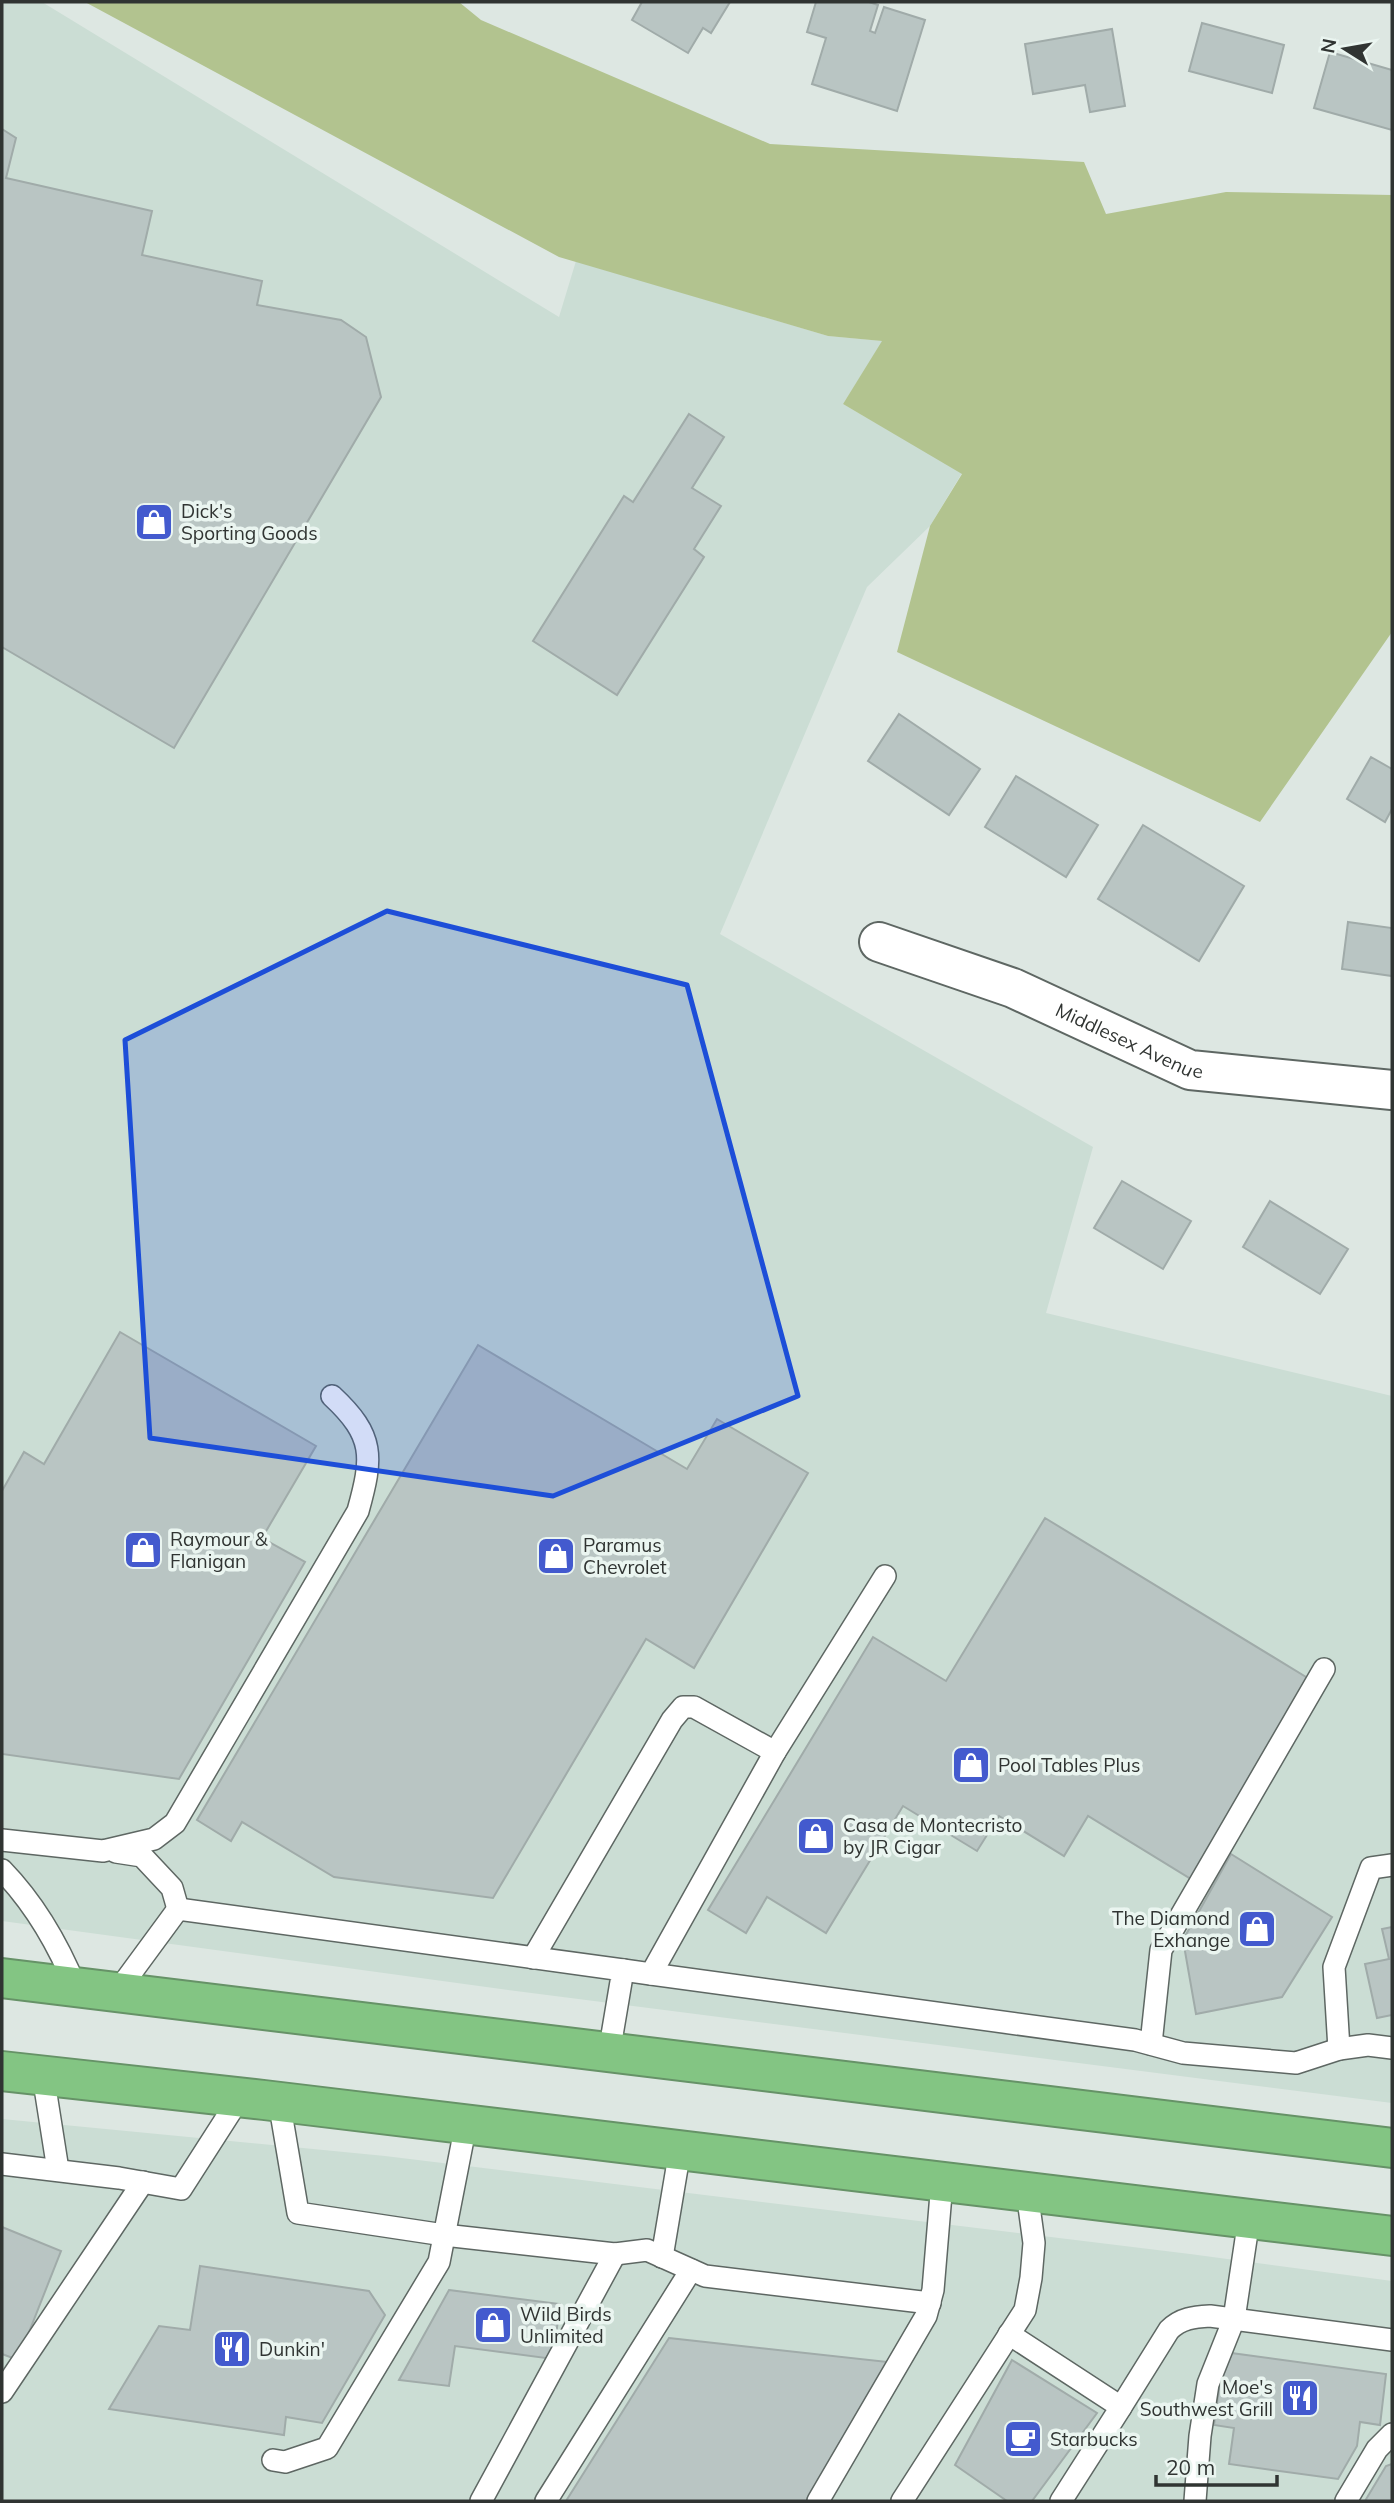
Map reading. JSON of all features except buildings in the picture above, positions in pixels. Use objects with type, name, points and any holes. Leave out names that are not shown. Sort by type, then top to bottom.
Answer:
[{"type":"highway","points":[[2,1978],[1392,2148]]},
{"type":"highway","points":[[2,2071],[279,2101],[1392,2236]]},
{"type":"street","name":"Middlesex Avenue","points":[[879,942],[1013,988],[1190,1070],[1392,1090]]},
{"type":"lane","points":[[103,1851],[155,1839],[175,1824],[358,1511],[368,1474],[366,1437],[352,1415],[332,1396]]},
{"type":"lane","points":[[651,1974],[775,1752],[885,1576]]},
{"type":"lane","points":[[1151,2044],[1161,1950],[1324,1669]]},
{"type":"lane","points":[[533,1958],[672,1720],[683,1707],[694,1707],[775,1752]]},
{"type":"lane","points":[[2,1840],[142,1856],[172,1888],[178,1909]]},
{"type":"lane","points":[[1339,2049],[1334,1967],[1371,1868],[1392,1865]]},
{"type":"lane","points":[[2,1870],[16,1884],[45,1924],[76,1987]]},
{"type":"lane","points":[[178,1909],[1123,2038],[1183,2053],[1296,2063],[1339,2049],[1368,2045],[1392,2048]]},
{"type":"lane","points":[[117,1992],[178,1909]]},
{"type":"lane","points":[[609,2053],[623,1970]]},
{"type":"lane","points":[[43,2075],[58,2171]]},
{"type":"lane","points":[[2,2164],[181,2189],[240,2097]]},
{"type":"lane","points":[[279,2101],[298,2213],[444,2235],[615,2254],[647,2249],[705,2276],[930,2303]]},
{"type":"lane","points":[[273,2460],[285,2462],[327,2448],[439,2262],[466,2124]]},
{"type":"lane","points":[[662,2257],[680,2150]]},
{"type":"lane","points":[[2,2392],[143,2182]]},
{"type":"lane","points":[[818,2501],[926,2316],[933,2290],[942,2182]]},
{"type":"lane","points":[[902,2501],[1025,2310],[1034,2243],[1027,2192]]},
{"type":"lane","points":[[1195,2501],[1200,2436],[1208,2384],[1234,2319],[1249,2219]]},
{"type":"lane","points":[[481,2501],[615,2254]]},
{"type":"lane","points":[[546,2501],[691,2270]]},
{"type":"lane","points":[[1061,2501],[1169,2330],[1177,2322],[1210,2316],[1392,2340]]},
{"type":"lane","points":[[1009,2334],[1121,2407]]},
{"type":"lane","points":[[1346,2501],[1377,2449],[1392,2434]]},
{"type":"highlighted area","points":[[387,911],[687,985],[798,1396],[553,1496],[150,1438],[125,1040]]},
{"type":"shaded area","points":[[2,2],[42,2],[559,317],[576,261],[828,336],[883,341],[843,404],[962,473],[930,526],[867,587],[720,934],[1093,1147],[1046,1313],[1392,1396],[1392,2103],[501,1989],[2,1921]]},
{"type":"shaded area","points":[[2,2119],[385,2156],[1392,2281],[1392,2501],[2,2501]]},
{"type":"green space","points":[[85,2],[459,2],[481,20],[770,144],[1084,162],[1106,214],[1226,192],[1392,195],[1392,632],[1260,822],[897,652],[930,526],[962,474],[843,404],[882,341],[828,336],[559,257]]},
{"type":"place","name":"Dick's Sporting Goods","points":[[154,522]]},
{"type":"place","name":"Raymour & Flanigan","points":[[143,1550]]},
{"type":"place","name":"Paramus Chevrolet","points":[[556,1556]]},
{"type":"place","name":"Pool Tables Plus","points":[[971,1765]]},
{"type":"place","name":"Casa de Montecristo by JR Cigar","points":[[816,1836]]},
{"type":"place","name":"The Diamond Exhange","points":[[1257,1929]]},
{"type":"place","name":"Wild Birds Unlimited","points":[[493,2325]]},
{"type":"place","name":"Dunkin'","points":[[232,2349]]},
{"type":"place","name":"Moe's Southwest Grill","points":[[1300,2398]]},
{"type":"place","name":"Starbucks","points":[[1023,2439]]}]
